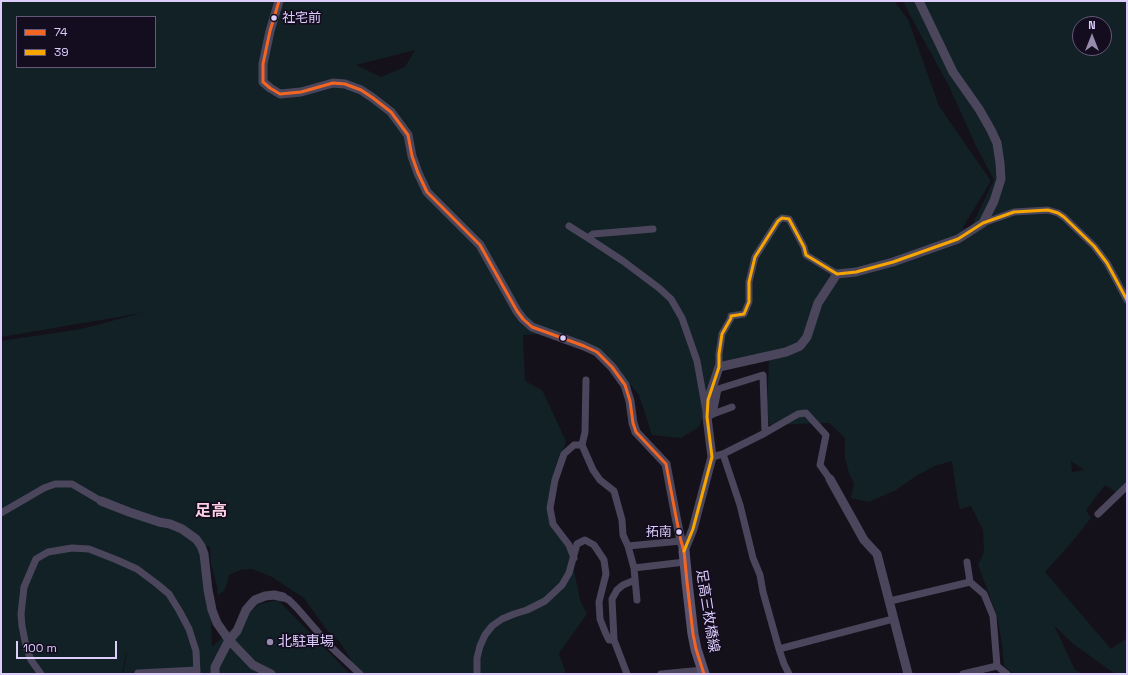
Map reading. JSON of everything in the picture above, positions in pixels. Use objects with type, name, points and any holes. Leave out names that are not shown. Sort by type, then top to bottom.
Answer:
[{"type":"main road","name":"足高三枚橋線","points":[[683,551],[693,634],[696,649],[704,672]]},
{"type":"street","points":[[280,1],[270,31],[263,64],[263,82],[280,94],[301,92],[333,83],[345,84],[361,90],[391,112],[408,135],[412,156],[427,192],[480,245],[523,319],[532,327],[597,352],[612,366],[625,385],[630,401],[633,423],[636,432],[666,464],[683,551]]},
{"type":"street","points":[[919,1],[953,72],[979,108],[992,130],[997,143],[1001,179],[994,201],[983,223]]},
{"type":"street","points":[[634,568],[683,551],[693,529],[712,457],[708,400],[719,367],[722,334],[731,316],[744,314],[749,302],[749,282],[755,257],[778,221],[782,218],[790,219],[804,247],[806,255],[837,274],[856,272],[893,262],[958,239],[983,223],[1014,212],[1048,210],[1058,213],[1064,217],[1094,246],[1107,262],[1127,300]]},
{"type":"street","points":[[569,226],[623,261],[671,299],[682,318],[697,361],[710,415]]},
{"type":"street","points":[[588,238],[593,234],[653,229]]},
{"type":"street","points":[[719,367],[786,352],[800,346],[807,337],[818,303],[837,274]]},
{"type":"street","points":[[710,415],[718,389],[762,375],[765,433]]},
{"type":"street","points":[[586,380],[585,432],[582,445],[593,470],[600,480],[614,491],[622,520],[623,535],[628,546],[634,568],[637,600]]},
{"type":"street","points":[[710,415],[732,407]]},
{"type":"street","points":[[712,457],[723,454],[765,433],[798,414],[806,413],[826,435],[820,465],[830,478],[864,540],[877,554],[908,674]]},
{"type":"street","points":[[574,558],[569,545],[553,524],[550,508],[555,480],[564,454],[574,445],[582,445]]},
{"type":"street","points":[[723,454],[740,505],[753,558],[760,575],[763,592],[779,650],[789,674]]},
{"type":"street","points":[[1,514],[44,488],[55,484],[72,484],[101,501],[129,512],[182,529],[196,539],[204,554],[208,590],[212,610],[217,623],[229,640],[253,665],[271,674]]},
{"type":"street","points":[[1098,514],[1127,486]]},
{"type":"street","points":[[477,674],[477,658],[480,646],[485,635],[492,626],[502,619],[527,610],[545,601],[562,585],[569,573],[577,544],[585,540],[594,545],[604,560],[606,574],[599,602],[600,619],[609,640],[614,640]]},
{"type":"street","points":[[628,546],[683,551]]},
{"type":"street","points":[[41,674],[31,660],[26,646],[22,626],[21,614],[24,587],[36,559],[48,552],[72,548],[89,549],[137,569],[169,594],[189,629],[196,651],[197,672],[138,674]]},
{"type":"street","points":[[967,562],[970,582],[984,594],[993,616],[997,666]]},
{"type":"street","points":[[627,674],[614,640],[612,599],[617,590],[623,585],[635,580]]},
{"type":"street","points":[[890,601],[970,582]]},
{"type":"street","points":[[215,674],[215,667],[229,640],[237,631],[246,610],[255,600],[265,596],[274,595],[289,600],[330,646],[360,674]]},
{"type":"street","points":[[779,650],[893,619]]},
{"type":"street","points":[[963,674],[997,666],[1008,674]]},
{"type":"street","points":[[660,674],[704,672]]},
{"type":"shaded area","points":[[1,1],[894,1],[908,19],[939,106],[991,181],[963,227],[966,238],[994,180],[976,146],[949,86],[903,1],[1127,1],[1127,485],[1119,494],[1105,485],[1086,510],[1091,518],[1045,572],[1111,649],[1127,638],[1127,671],[1124,674],[1115,674],[1072,643],[1054,625],[1075,670],[1082,674],[1013,674],[1004,665],[997,616],[978,565],[984,552],[983,530],[971,506],[960,509],[952,461],[935,466],[916,476],[896,490],[869,502],[851,498],[854,484],[845,458],[845,438],[829,423],[769,425],[767,407],[769,360],[718,371],[699,427],[681,438],[652,435],[639,395],[605,355],[567,340],[537,334],[523,335],[525,381],[542,390],[566,441],[549,503],[553,524],[569,545],[580,600],[587,614],[559,653],[566,674],[359,674],[340,642],[326,629],[304,598],[272,577],[252,569],[240,570],[229,575],[225,590],[218,595],[211,564],[210,547],[201,545],[211,619],[212,647],[259,604],[278,600],[350,674],[123,674],[127,652],[122,674],[1,674],[1,341],[81,329],[142,313],[1,337]],"holes":[[[415,50],[405,67],[381,77],[356,65]],[[1071,461],[1084,470],[1072,472]]]},
{"type":"transit line","name":"74","points":[[279,1],[270,31],[263,64],[263,82],[280,94],[301,92],[333,83],[345,84],[361,90],[391,112],[408,135],[412,156],[427,192],[480,245],[523,319],[532,327],[597,352],[612,367],[625,385],[630,401],[633,423],[636,432],[666,464],[684,551],[693,634],[704,674]]},
{"type":"transit line","name":"39","points":[[684,551],[693,529],[712,457],[707,417],[708,400],[719,367],[722,334],[731,316],[744,314],[749,302],[749,282],[755,257],[778,221],[782,218],[789,219],[804,247],[806,255],[837,274],[856,272],[893,262],[958,239],[983,223],[1014,212],[1048,210],[1058,213],[1064,217],[1094,246],[1107,263],[1127,300]]},
{"type":"place","name":"社宅前","points":[[274,18]]},
{"type":"place","name":"拓南","points":[[679,532]]},
{"type":"place","name":"北駐車場","points":[[270,642]]},
{"type":"district","name":"足高","points":[[211,512]]}]
